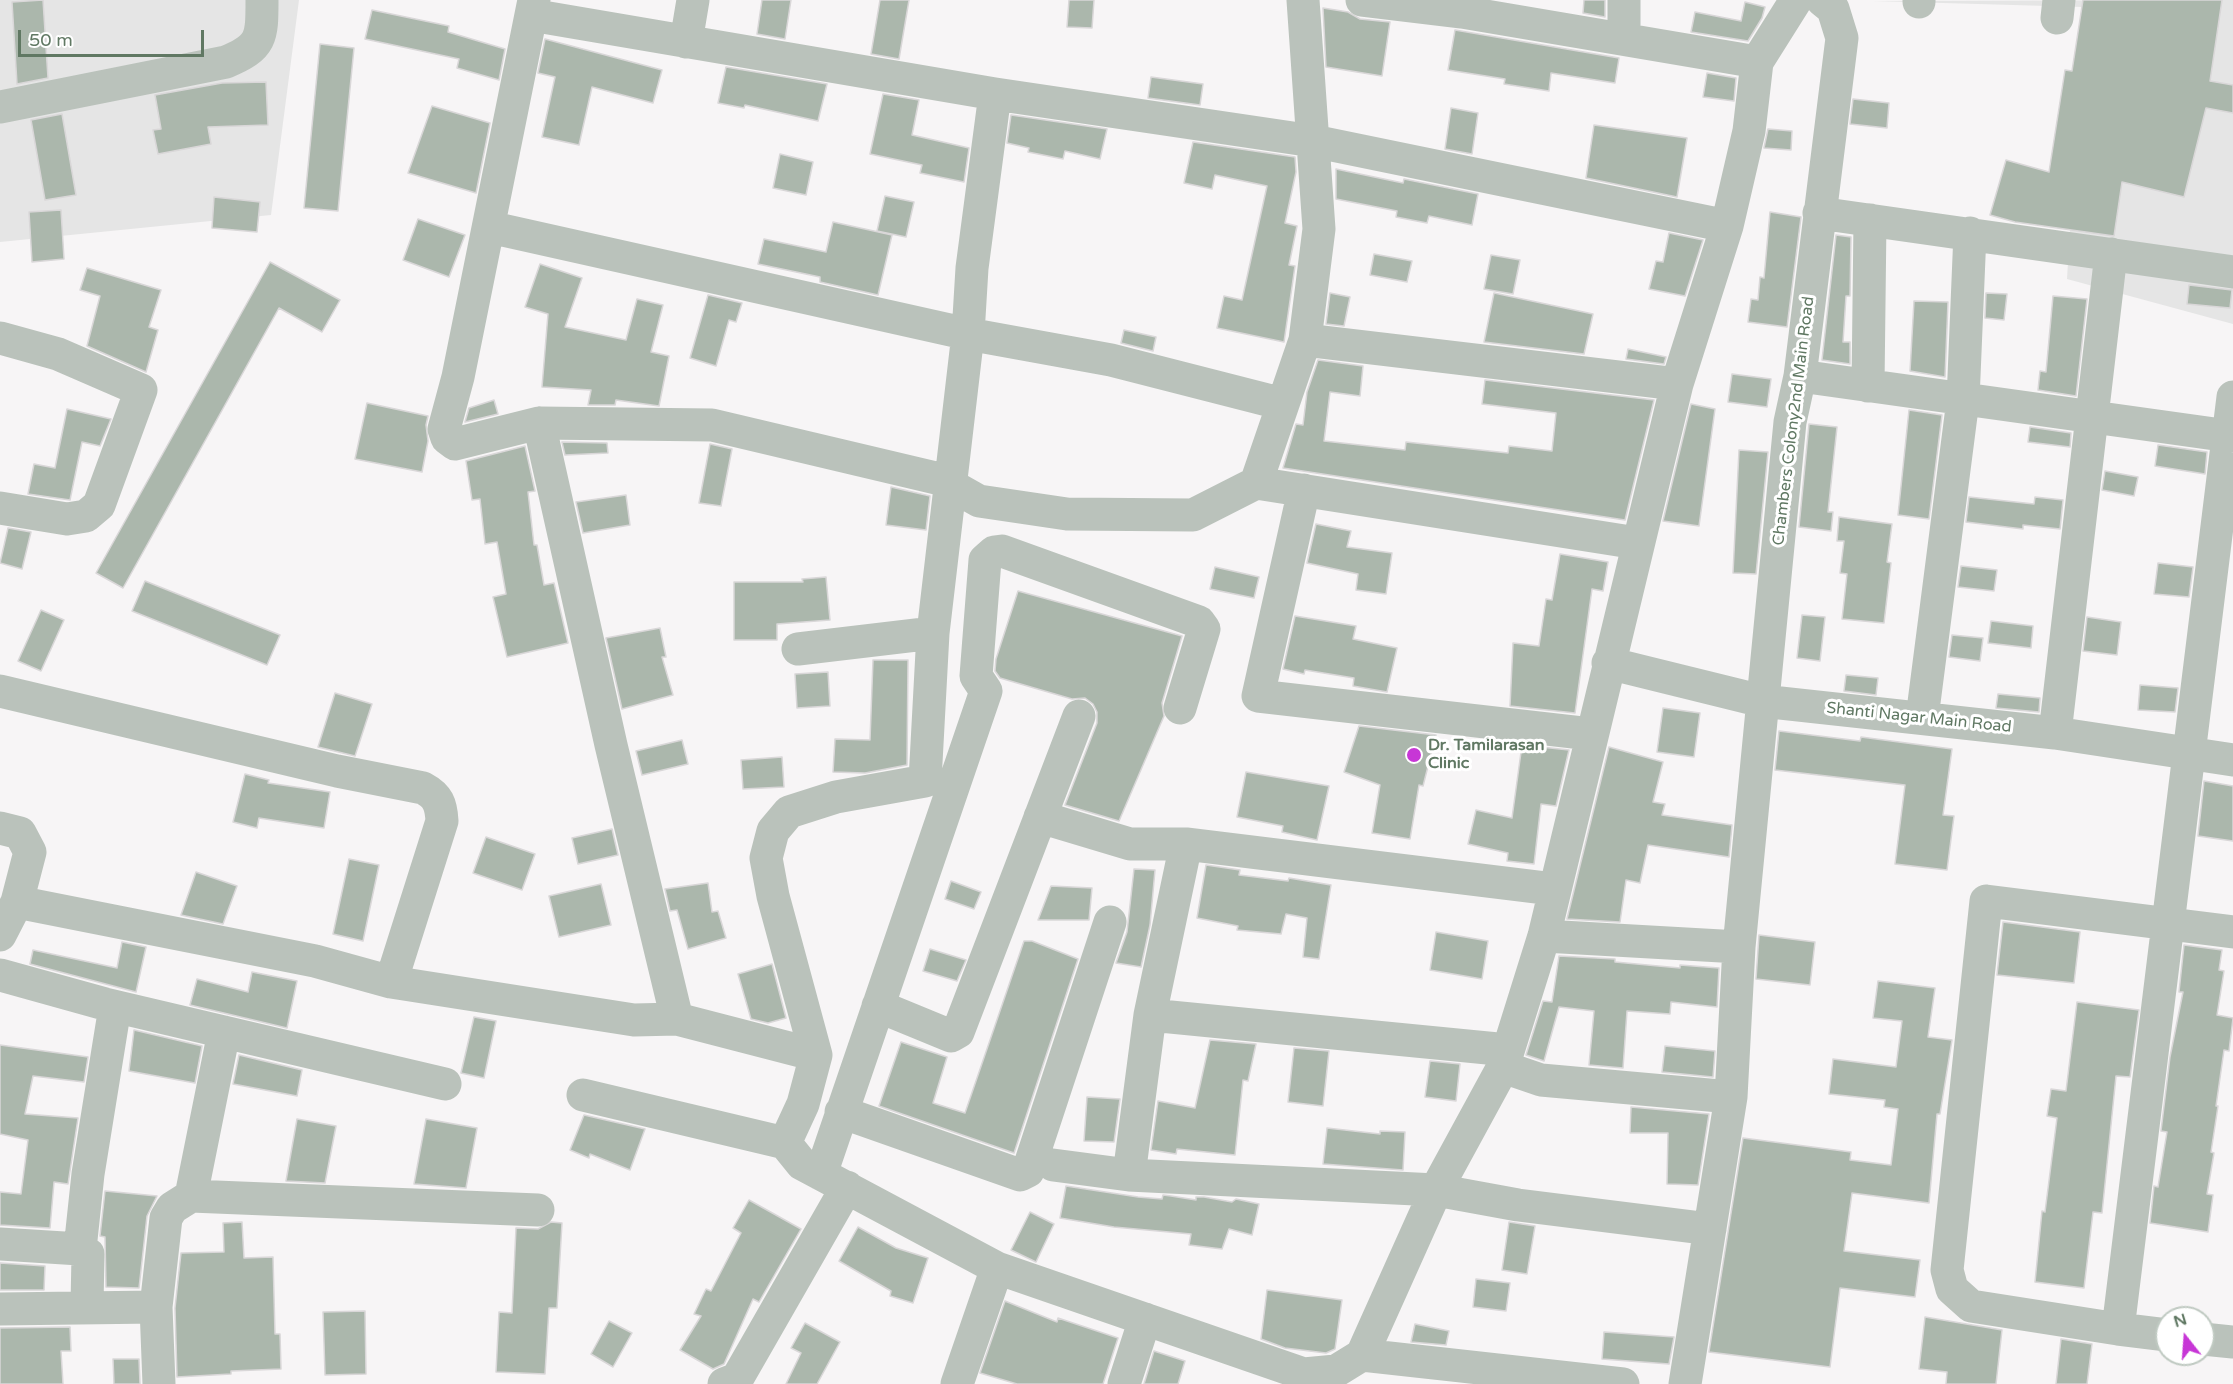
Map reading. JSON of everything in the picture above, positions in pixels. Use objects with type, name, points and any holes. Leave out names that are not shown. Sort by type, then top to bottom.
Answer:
[{"type":"street","points":[[0,107],[225,62],[248,52],[262,32],[261,0]]},
{"type":"street","points":[[686,42],[693,0]]},
{"type":"street","points":[[1256,483],[1305,340],[1319,229],[1303,0]]},
{"type":"street","points":[[1362,0],[1462,6],[1624,39],[1757,62]]},
{"type":"street","points":[[1624,0],[1624,39]]},
{"type":"street","points":[[1364,1365],[1436,1190],[1506,1058],[1544,936],[1553,889],[1677,384],[1727,226],[1749,131],[1757,62],[1796,0]]},
{"type":"street","name":"Chambers Colony2nd Main Road","points":[[1685,1384],[1731,1097],[1739,947],[1790,422],[1800,376],[1842,38],[1833,9],[1822,0]]},
{"type":"street","points":[[1637,543],[1256,483],[1193,515],[1068,514],[979,501],[940,479],[712,424],[539,423],[455,444],[447,438],[444,429],[458,377],[533,8],[686,42],[994,94],[1313,141],[1727,226]]},
{"type":"street","points":[[785,1143],[803,1104],[816,1055],[773,896],[766,858],[773,831],[789,812],[836,796],[925,781],[933,633],[952,486],[969,334],[972,268],[994,94]]},
{"type":"street","points":[[1819,213],[2233,272]]},
{"type":"street","points":[[1868,386],[1870,220]]},
{"type":"street","points":[[489,227],[969,334],[1111,360],[1283,404]]},
{"type":"street","points":[[1922,718],[1963,400],[1970,233]]},
{"type":"street","points":[[2055,733],[2094,418],[2111,254]]},
{"type":"street","points":[[0,338],[58,354],[141,390],[99,505],[86,516],[67,519],[0,508]]},
{"type":"street","points":[[1305,340],[1677,384]]},
{"type":"street","points":[[1800,376],[2229,436]]},
{"type":"street","points":[[2118,1329],[2233,397]]},
{"type":"street","points":[[539,423],[611,745],[677,1018]]},
{"type":"street","points":[[1304,490],[1258,696],[1591,734]]},
{"type":"street","points":[[724,1384],[737,1379],[834,1180],[841,1112],[986,691],[976,676],[985,560],[994,552],[1002,551],[1199,622],[1204,629],[1180,708]]},
{"type":"street","points":[[798,649],[933,633]]},
{"type":"street","name":"Shanti Nagar Main Road","points":[[1608,663],[1762,701],[2055,733],[2233,760]]},
{"type":"street","points":[[0,691],[337,771],[423,788],[435,794],[441,807],[442,821],[391,982]]},
{"type":"street","points":[[878,1006],[951,1036],[958,1032],[1079,716]]},
{"type":"street","points":[[1040,817],[1130,844],[1186,844],[1553,889]]},
{"type":"street","points":[[0,828],[20,833],[28,846],[30,861],[17,902],[0,934]]},
{"type":"street","points":[[1129,1175],[1150,1015],[1186,844]]},
{"type":"street","points":[[2155,1334],[1971,1306],[1952,1288],[1947,1270],[1986,901],[2233,932]]},
{"type":"street","points":[[17,902],[315,961],[391,982],[634,1020],[677,1018],[816,1055]]},
{"type":"street","points":[[841,1112],[1020,1175],[1028,1171],[1110,922]]},
{"type":"street","points":[[1544,936],[1739,947]]},
{"type":"street","points":[[0,975],[115,1007],[445,1084]]},
{"type":"street","points":[[80,1249],[88,1174],[115,1007]]},
{"type":"street","points":[[1150,1015],[1506,1058],[1541,1080],[1731,1097]]},
{"type":"street","points":[[191,1196],[224,1032]]},
{"type":"street","points":[[583,1095],[785,1143],[802,1164],[997,1268],[1304,1374],[1364,1365],[1623,1384]]},
{"type":"street","points":[[1053,1165],[1129,1175],[1436,1190],[1518,1205],[1710,1229]]},
{"type":"street","points":[[159,1384],[156,1307],[166,1218],[172,1208],[191,1196],[538,1210]]},
{"type":"street","points":[[0,1245],[80,1249],[88,1254],[87,1306]]},
{"type":"street","points":[[957,1384],[997,1268]]},
{"type":"street","points":[[0,1309],[87,1306],[156,1307]]},
{"type":"street","points":[[1124,1384],[1145,1319]]},
{"type":"street","points":[[2215,1340],[2233,1342]]},
{"type":"shaded area","points":[[0,0],[299,0],[271,215],[0,242]]},
{"type":"shaded area","points":[[2233,0],[2233,324],[2067,279],[2083,7],[1873,1]]},
{"type":"building","points":[[43,0],[48,78],[17,84],[12,2]]},
{"type":"building","points":[[762,0],[791,0],[785,39],[757,34]]},
{"type":"building","points":[[880,0],[909,0],[899,59],[871,54]]},
{"type":"building","points":[[1069,0],[1094,0],[1092,28],[1067,27]]},
{"type":"building","points":[[1584,0],[1605,0],[1605,17],[1583,13]]},
{"type":"building","points":[[2083,0],[2222,0],[2210,81],[2233,85],[2233,113],[2206,108],[2184,197],[2122,182],[2114,236],[2015,222],[1990,215],[2006,160],[2049,172],[2065,70],[2072,71]]},
{"type":"building","points":[[1745,2],[1765,7],[1762,18],[1748,41],[1691,32],[1695,12],[1741,21]]},
{"type":"building","points":[[1323,8],[1348,12],[1360,19],[1390,22],[1382,76],[1326,67]]},
{"type":"building","points":[[372,10],[449,26],[448,32],[505,49],[499,80],[457,68],[459,59],[365,39]]},
{"type":"building","points":[[1455,30],[1619,58],[1615,83],[1551,73],[1549,91],[1504,84],[1505,79],[1448,70]]},
{"type":"building","points":[[545,39],[662,70],[653,103],[592,87],[579,145],[542,137],[555,77],[538,73]]},
{"type":"building","points":[[320,44],[354,48],[338,211],[304,208]]},
{"type":"building","points":[[726,67],[827,84],[818,121],[745,105],[744,108],[718,103]]},
{"type":"building","points":[[1707,73],[1736,78],[1734,101],[1703,97]]},
{"type":"building","points":[[1151,77],[1203,84],[1200,105],[1148,98]]},
{"type":"building","points":[[266,82],[268,125],[208,127],[211,144],[158,154],[153,130],[161,129],[155,95],[222,83]]},
{"type":"building","points":[[883,94],[919,100],[912,135],[969,148],[964,182],[920,173],[922,165],[870,154]]},
{"type":"building","points":[[1853,99],[1889,103],[1887,128],[1850,124]]},
{"type":"building","points":[[432,106],[490,123],[476,193],[408,173]]},
{"type":"building","points":[[1451,108],[1478,113],[1472,154],[1445,149]]},
{"type":"building","points":[[62,114],[76,195],[45,200],[31,120]]},
{"type":"building","points":[[1011,115],[1107,129],[1100,159],[1065,151],[1063,159],[1028,152],[1029,148],[1007,143]]},
{"type":"building","points":[[1594,125],[1687,138],[1677,197],[1586,178]]},
{"type":"building","points":[[1768,129],[1792,131],[1791,150],[1764,148]]},
{"type":"building","points":[[1193,142],[1295,157],[1296,172],[1285,223],[1297,226],[1289,265],[1295,266],[1284,342],[1217,328],[1224,296],[1242,300],[1267,186],[1215,175],[1212,189],[1184,183]]},
{"type":"building","points":[[780,154],[813,162],[806,195],[773,188]]},
{"type":"building","points":[[1336,169],[1403,183],[1404,179],[1478,194],[1472,225],[1429,216],[1427,223],[1396,217],[1397,211],[1336,199]]},
{"type":"building","points":[[885,196],[914,202],[906,237],[877,231]]},
{"type":"building","points":[[214,197],[260,202],[257,232],[212,228]]},
{"type":"building","points":[[61,210],[64,259],[32,262],[29,212]]},
{"type":"building","points":[[1770,212],[1801,217],[1787,327],[1748,322],[1751,299],[1758,300],[1760,277],[1764,278]]},
{"type":"building","points":[[418,219],[465,235],[449,277],[403,260]]},
{"type":"building","points":[[833,222],[892,235],[878,295],[820,282],[820,277],[758,264],[764,239],[826,252]]},
{"type":"building","points":[[1669,233],[1703,240],[1685,296],[1649,289],[1656,261],[1663,262]]},
{"type":"building","points":[[1836,235],[1851,237],[1850,296],[1846,296],[1843,342],[1850,342],[1850,364],[1822,360]]},
{"type":"building","points":[[1374,254],[1412,261],[1407,282],[1370,275]]},
{"type":"building","points":[[1491,255],[1520,260],[1513,294],[1484,289]]},
{"type":"building","points":[[270,262],[340,300],[322,332],[279,308],[123,588],[96,573]]},
{"type":"building","points":[[540,264],[582,278],[565,327],[626,340],[637,299],[663,305],[651,352],[669,356],[659,406],[616,400],[615,405],[588,405],[591,390],[542,387],[548,314],[525,307]]},
{"type":"building","points":[[87,268],[161,290],[149,327],[158,330],[146,372],[87,346],[100,296],[80,290]]},
{"type":"building","points":[[2189,285],[2232,290],[2230,308],[2187,304]]},
{"type":"building","points":[[1330,293],[1350,297],[1344,326],[1326,324]]},
{"type":"building","points":[[1494,293],[1593,314],[1584,354],[1484,342]]},
{"type":"building","points":[[1986,293],[2007,294],[2004,320],[1985,318]]},
{"type":"building","points":[[708,295],[742,303],[736,322],[729,320],[716,366],[690,358]]},
{"type":"building","points":[[2053,296],[2087,299],[2076,396],[2038,390],[2040,371],[2046,372]]},
{"type":"building","points":[[1914,301],[1948,302],[1945,377],[1910,371]]},
{"type":"building","points":[[1124,330],[1156,337],[1153,351],[1121,343]]},
{"type":"building","points":[[1628,349],[1666,357],[1664,364],[1626,359]]},
{"type":"building","points":[[1318,360],[1363,366],[1360,396],[1330,392],[1324,441],[1405,450],[1406,442],[1508,453],[1509,446],[1552,451],[1556,413],[1482,404],[1485,380],[1654,400],[1625,520],[1283,468],[1296,424],[1303,425],[1307,392]]},
{"type":"building","points":[[1732,374],[1771,379],[1767,407],[1728,402]]},
{"type":"building","points":[[494,400],[498,414],[465,422],[469,408]]},
{"type":"building","points":[[367,403],[428,416],[426,425],[428,441],[422,472],[355,459]]},
{"type":"building","points":[[1691,404],[1715,409],[1699,526],[1663,521]]},
{"type":"building","points":[[67,409],[111,419],[100,446],[82,442],[70,500],[28,494],[34,464],[55,468]]},
{"type":"building","points":[[1909,410],[1942,415],[1929,519],[1898,515]]},
{"type":"building","points":[[1809,424],[1837,427],[1828,512],[1833,512],[1831,531],[1799,527]]},
{"type":"building","points":[[2030,427],[2071,433],[2070,447],[2028,442]]},
{"type":"building","points":[[562,442],[607,443],[608,453],[565,455]]},
{"type":"building","points":[[710,444],[732,449],[721,506],[699,503]]},
{"type":"building","points":[[2158,445],[2207,452],[2205,474],[2155,466]]},
{"type":"building","points":[[525,446],[535,491],[528,492],[534,545],[537,545],[544,585],[554,583],[568,643],[507,657],[493,597],[506,594],[497,542],[485,544],[480,499],[472,500],[466,461]]},
{"type":"building","points":[[1739,450],[1768,452],[1756,574],[1733,573]]},
{"type":"building","points":[[2105,471],[2138,477],[2134,496],[2102,490]]},
{"type":"building","points":[[891,487],[930,496],[926,530],[886,525]]},
{"type":"building","points":[[626,495],[630,525],[583,533],[576,502]]},
{"type":"building","points":[[1969,497],[2034,504],[2035,497],[2063,500],[2060,529],[2023,525],[2023,529],[1966,522]]},
{"type":"building","points":[[1839,517],[1892,524],[1887,562],[1891,563],[1884,623],[1842,619],[1847,574],[1840,573],[1844,541],[1837,541]]},
{"type":"building","points":[[1316,524],[1351,531],[1347,547],[1392,553],[1386,594],[1356,590],[1358,574],[1307,563]]},
{"type":"building","points":[[8,528],[31,532],[22,569],[0,563]]},
{"type":"building","points":[[1560,554],[1608,562],[1603,591],[1592,589],[1575,713],[1510,706],[1513,643],[1539,646],[1546,599],[1552,600]]},
{"type":"building","points":[[2158,563],[2193,567],[2189,597],[2154,594]]},
{"type":"building","points":[[1961,566],[1997,570],[1994,591],[1958,587]]},
{"type":"building","points":[[1215,567],[1259,577],[1254,598],[1210,589]]},
{"type":"building","points":[[826,577],[830,620],[777,624],[777,640],[734,640],[734,582],[803,582],[802,579]]},
{"type":"building","points":[[145,581],[280,635],[267,665],[132,611]]},
{"type":"building","points":[[1018,591],[1182,636],[1162,703],[1164,716],[1119,821],[1065,805],[1097,723],[1097,712],[1093,704],[1085,698],[1072,699],[1000,678],[995,671],[996,659]]},
{"type":"building","points":[[41,610],[64,620],[41,671],[18,661]]},
{"type":"building","points":[[1802,615],[1825,617],[1820,661],[1797,658]]},
{"type":"building","points":[[1295,616],[1356,626],[1353,639],[1397,648],[1387,692],[1353,686],[1354,678],[1305,670],[1304,674],[1283,669]]},
{"type":"building","points":[[2087,617],[2121,622],[2117,655],[2083,651]]},
{"type":"building","points":[[1991,621],[2033,626],[2031,648],[1988,643]]},
{"type":"building","points":[[660,628],[666,657],[662,657],[673,695],[622,709],[606,638]]},
{"type":"building","points":[[1952,635],[1983,638],[1980,661],[1949,657]]},
{"type":"building","points":[[873,660],[908,660],[907,765],[865,773],[833,772],[835,739],[870,740]]},
{"type":"building","points":[[828,672],[830,706],[797,708],[795,674]]},
{"type":"building","points":[[1846,675],[1878,678],[1876,695],[1844,691]]},
{"type":"building","points":[[2140,685],[2178,688],[2175,712],[2138,710]]},
{"type":"building","points":[[335,693],[372,704],[355,756],[318,747]]},
{"type":"building","points":[[1998,694],[2040,698],[2039,712],[1996,708]]},
{"type":"building","points":[[1663,708],[1700,713],[1694,757],[1657,752]]},
{"type":"building","points":[[1359,726],[1436,735],[1423,786],[1419,785],[1410,839],[1372,833],[1380,785],[1344,772]]},
{"type":"building","points":[[1779,731],[1860,741],[1861,737],[1952,749],[1943,815],[1954,816],[1947,870],[1895,864],[1905,785],[1775,770]]},
{"type":"building","points":[[682,740],[688,764],[642,775],[636,751]]},
{"type":"building","points":[[1522,745],[1569,750],[1556,806],[1541,804],[1534,864],[1507,861],[1508,853],[1468,844],[1476,810],[1512,818]]},
{"type":"building","points":[[1609,747],[1663,762],[1653,802],[1665,804],[1662,815],[1732,825],[1729,857],[1648,845],[1640,883],[1626,880],[1620,922],[1567,919]]},
{"type":"building","points":[[782,757],[784,787],[743,789],[741,760]]},
{"type":"building","points":[[1246,772],[1329,786],[1317,840],[1282,832],[1283,826],[1237,817]]},
{"type":"building","points":[[245,774],[269,780],[268,783],[330,792],[324,828],[259,818],[257,828],[233,822]]},
{"type":"building","points":[[2204,781],[2233,786],[2233,841],[2198,836]]},
{"type":"building","points":[[612,829],[618,855],[578,864],[572,838]]},
{"type":"building","points":[[486,837],[535,854],[522,890],[473,873]]},
{"type":"building","points":[[349,859],[379,865],[363,941],[333,934]]},
{"type":"building","points":[[1206,865],[1240,870],[1239,875],[1288,881],[1289,878],[1331,885],[1319,959],[1303,957],[1307,918],[1286,914],[1281,934],[1237,930],[1238,926],[1197,918]]},
{"type":"building","points":[[1134,869],[1155,870],[1150,925],[1141,967],[1116,963],[1127,932]]},
{"type":"building","points":[[196,872],[237,886],[223,924],[181,915]]},
{"type":"building","points":[[951,881],[981,892],[974,909],[945,899]]},
{"type":"building","points":[[708,883],[712,912],[718,911],[726,938],[688,949],[677,910],[670,911],[665,889]]},
{"type":"building","points":[[601,884],[611,925],[559,937],[549,896]]},
{"type":"building","points":[[1051,886],[1092,888],[1089,920],[1038,920]]},
{"type":"building","points":[[2003,922],[2080,932],[2074,983],[1997,975]]},
{"type":"building","points":[[1436,932],[1488,941],[1482,979],[1430,970]]},
{"type":"building","points":[[1759,935],[1815,942],[1810,985],[1756,979]]},
{"type":"building","points":[[1024,941],[1032,941],[1078,959],[1014,1153],[879,1106],[901,1042],[947,1057],[933,1103],[965,1113]]},
{"type":"building","points":[[122,942],[146,947],[136,992],[30,964],[33,950],[117,968]]},
{"type":"building","points":[[2184,945],[2222,950],[2219,970],[2224,971],[2217,1015],[2233,1018],[2229,1051],[2224,1050],[2216,1106],[2218,1106],[2211,1152],[2214,1153],[2207,1194],[2213,1195],[2208,1232],[2150,1223],[2154,1186],[2158,1187],[2167,1132],[2161,1131],[2170,1057],[2183,992],[2179,992]]},
{"type":"building","points":[[930,949],[966,960],[957,981],[923,971]]},
{"type":"building","points":[[1559,956],[1615,959],[1615,962],[1680,968],[1680,965],[1719,968],[1717,1007],[1671,1002],[1670,1014],[1627,1011],[1623,1068],[1589,1065],[1594,1011],[1559,1007],[1544,1061],[1526,1055],[1543,1001],[1552,1002]]},
{"type":"building","points":[[772,964],[786,1018],[768,1023],[751,1019],[738,974]]},
{"type":"building","points":[[252,972],[297,981],[287,1028],[190,1005],[197,979],[248,992]]},
{"type":"building","points":[[1878,981],[1935,988],[1928,1037],[1952,1040],[1940,1114],[1937,1114],[1929,1203],[1852,1193],[1844,1251],[1920,1260],[1915,1297],[1840,1288],[1830,1367],[1709,1352],[1743,1138],[1851,1152],[1850,1160],[1891,1165],[1898,1109],[1884,1107],[1885,1100],[1829,1094],[1833,1059],[1896,1067],[1902,1021],[1873,1018]]},
{"type":"building","points":[[2077,1002],[2139,1010],[2130,1077],[2116,1076],[2102,1213],[2093,1212],[2084,1288],[2035,1282],[2042,1211],[2045,1212],[2057,1118],[2047,1116],[2051,1089],[2066,1091]]},
{"type":"building","points":[[474,1017],[496,1021],[484,1078],[461,1073]]},
{"type":"building","points":[[134,1030],[202,1046],[195,1083],[129,1071]]},
{"type":"building","points":[[1210,1040],[1256,1044],[1248,1081],[1243,1080],[1235,1155],[1177,1149],[1176,1154],[1151,1150],[1158,1101],[1195,1108]]},
{"type":"building","points":[[0,1045],[88,1057],[84,1082],[33,1076],[25,1114],[78,1118],[68,1184],[54,1182],[50,1228],[0,1225],[0,1192],[21,1194],[28,1140],[0,1134]]},
{"type":"building","points":[[1665,1046],[1715,1051],[1713,1077],[1662,1072]]},
{"type":"building","points":[[1294,1048],[1329,1051],[1323,1106],[1288,1102]]},
{"type":"building","points":[[239,1055],[302,1070],[297,1096],[233,1084]]},
{"type":"building","points":[[1430,1061],[1460,1064],[1456,1101],[1425,1097]]},
{"type":"building","points":[[1087,1097],[1120,1099],[1114,1142],[1084,1141]]},
{"type":"building","points":[[1631,1107],[1709,1114],[1698,1185],[1667,1184],[1668,1133],[1630,1133]]},
{"type":"building","points":[[584,1115],[645,1129],[630,1170],[590,1154],[589,1158],[570,1150]]},
{"type":"building","points":[[297,1119],[336,1126],[325,1183],[286,1181]]},
{"type":"building","points":[[426,1119],[477,1128],[466,1188],[414,1184]]},
{"type":"building","points":[[1327,1128],[1380,1134],[1380,1131],[1405,1132],[1403,1170],[1323,1164]]},
{"type":"building","points":[[1066,1186],[1138,1197],[1162,1199],[1163,1195],[1196,1200],[1196,1197],[1204,1197],[1232,1202],[1236,1199],[1259,1204],[1252,1235],[1229,1229],[1222,1249],[1189,1245],[1191,1234],[1114,1227],[1060,1218]]},
{"type":"building","points":[[105,1191],[157,1196],[147,1216],[139,1288],[106,1287],[105,1237],[100,1236]]},
{"type":"building","points":[[749,1200],[801,1229],[759,1302],[753,1299],[724,1364],[713,1369],[680,1350],[701,1316],[694,1314],[706,1289],[711,1291],[741,1233],[733,1228]]},
{"type":"building","points":[[1030,1212],[1054,1224],[1036,1262],[1011,1250]]},
{"type":"building","points":[[242,1222],[244,1258],[273,1257],[275,1334],[280,1334],[281,1369],[231,1371],[231,1374],[177,1377],[175,1308],[181,1253],[224,1252],[223,1223]]},
{"type":"building","points":[[551,1222],[562,1223],[557,1308],[549,1308],[545,1374],[496,1372],[499,1312],[512,1313],[516,1228],[538,1229]]},
{"type":"building","points":[[1509,1222],[1535,1226],[1527,1274],[1502,1270]]},
{"type":"building","points":[[858,1227],[896,1248],[928,1258],[913,1303],[890,1296],[891,1291],[839,1261]]},
{"type":"building","points":[[0,1263],[45,1266],[44,1290],[0,1290]]},
{"type":"building","points":[[1476,1279],[1510,1283],[1506,1311],[1473,1307]]},
{"type":"building","points":[[1267,1290],[1342,1300],[1335,1349],[1326,1353],[1285,1348],[1261,1339]]},
{"type":"building","points":[[1005,1301],[1057,1322],[1058,1318],[1118,1338],[1103,1384],[1017,1384],[980,1373]]},
{"type":"building","points":[[365,1311],[366,1374],[325,1375],[323,1312]]},
{"type":"building","points":[[1925,1317],[2002,1330],[1996,1384],[1946,1384],[1947,1372],[1919,1369]]},
{"type":"building","points":[[609,1321],[632,1333],[613,1367],[591,1354]]},
{"type":"building","points":[[805,1323],[840,1342],[817,1384],[786,1384],[801,1353],[791,1348]]},
{"type":"building","points":[[1415,1324],[1449,1331],[1446,1345],[1411,1342]]},
{"type":"building","points":[[70,1327],[71,1351],[61,1351],[63,1384],[0,1384],[0,1328]]},
{"type":"building","points":[[1604,1332],[1674,1337],[1669,1364],[1602,1359]]},
{"type":"building","points":[[2061,1339],[2092,1344],[2087,1384],[2056,1384]]},
{"type":"building","points":[[1154,1351],[1185,1361],[1178,1384],[1144,1384]]},
{"type":"building","points":[[113,1359],[139,1359],[140,1384],[114,1384]]},
{"type":"place","name":"Dr. Tamilarasan Clinic","points":[[1414,755]]}]
